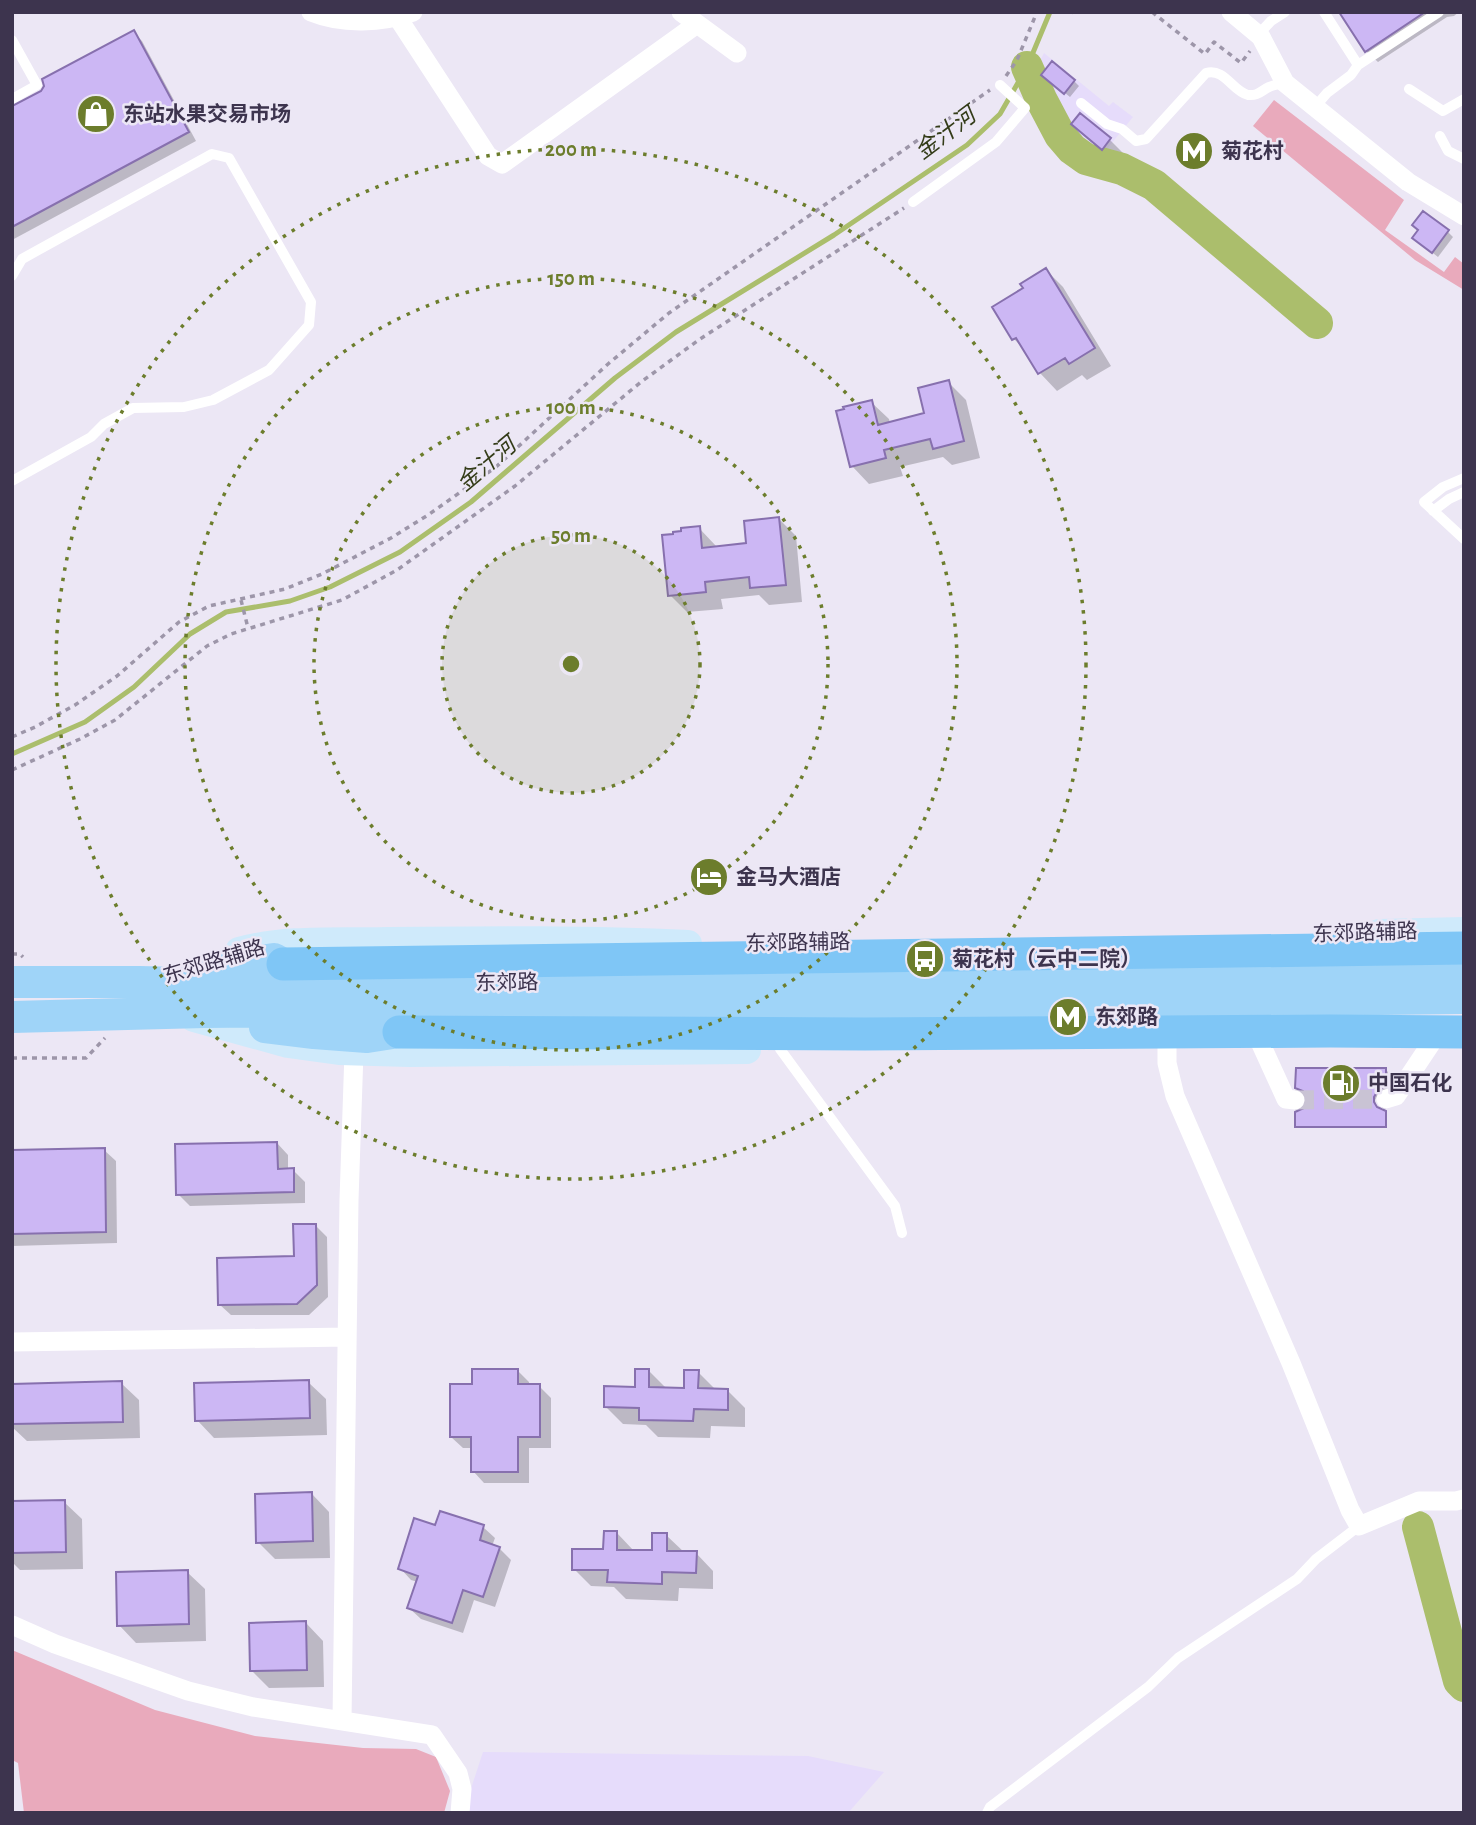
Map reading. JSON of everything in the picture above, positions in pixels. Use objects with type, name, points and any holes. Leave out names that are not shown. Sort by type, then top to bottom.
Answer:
[{"type":"highway","points":[[284,964],[1462,977]]},
{"type":"highway","points":[[399,1032],[838,1034],[1316,1031],[1454,1036]]},
{"type":"main road","name":"东郊路辅路","points":[[139,982],[169,978],[218,957],[249,948],[293,943],[494,940],[688,944],[1464,931]]},
{"type":"main road","points":[[139,982],[174,979],[257,961],[274,959],[284,964]]},
{"type":"main road","name":"东郊路","points":[[16,968],[139,982],[302,986],[1462,977]]},
{"type":"main road","points":[[1454,1036],[1462,977]]},
{"type":"main road","name":"东郊路","points":[[12,1017],[142,1013],[1176,1001],[1462,977]]},
{"type":"main road","points":[[1176,1001],[1260,1042]]},
{"type":"main road","name":"东郊路辅路","points":[[142,1013],[187,1017],[288,1044],[354,1052],[1300,1043],[1454,1036]]},
{"type":"main road","points":[[142,1013],[193,1016],[340,1036],[367,1037],[399,1032]]},
{"type":"street","points":[[311,12],[349,21],[406,15],[488,156],[502,164],[689,18],[737,54]]},
{"type":"street","points":[[1231,12],[1257,40],[1261,37],[1285,83],[1408,182],[1464,216]]},
{"type":"street","points":[[1386,1098],[1396,1096],[1454,1036]]},
{"type":"street","points":[[1260,1042],[1286,1099],[1295,1100]]},
{"type":"street","points":[[1167,1043],[1167,1063],[1175,1096],[1359,1526],[1419,1501],[1464,1499]]},
{"type":"street","points":[[342,1721],[349,1200],[354,1052]]},
{"type":"street","points":[[12,1342],[347,1337]]},
{"type":"street","points":[[12,1625],[55,1644],[188,1691],[253,1707],[432,1735],[458,1773],[462,1789],[460,1813]]},
{"type":"lane","points":[[1257,40],[1271,21],[1285,12]]},
{"type":"lane","points":[[1324,12],[1358,65]]},
{"type":"lane","points":[[1315,107],[1327,93],[1351,75],[1358,65],[1438,12]]},
{"type":"lane","points":[[12,40],[37,85],[12,99]]},
{"type":"lane","points":[[1081,103],[1107,124],[1140,142],[1146,139],[1206,73],[1213,71],[1244,94],[1251,95],[1285,83]]},
{"type":"lane","points":[[913,202],[996,142],[1025,108],[1000,85]]},
{"type":"lane","points":[[1409,89],[1443,111],[1464,99]]},
{"type":"lane","points":[[1440,136],[1448,151],[1464,159]]},
{"type":"lane","points":[[12,276],[22,259],[212,154],[229,158],[311,302],[309,325],[269,370],[213,400],[184,407],[133,408],[104,424],[91,437],[12,481]]},
{"type":"lane","points":[[1464,478],[1443,487],[1423,502],[1464,539]]},
{"type":"lane","points":[[1433,511],[1464,492]]},
{"type":"lane","points":[[780,1049],[895,1206],[902,1233]]},
{"type":"lane","points":[[987,1813],[990,1807],[1148,1688],[1178,1658],[1297,1579],[1316,1559],[1359,1526]]},
{"type":"path","points":[[12,737],[75,705],[117,676],[179,622],[209,606],[285,589],[322,574],[391,538],[496,467],[608,364],[669,313],[981,95],[1000,85],[1017,60],[1037,12]]},
{"type":"path","points":[[1152,12],[1205,54],[1214,42],[1241,63],[1257,40]]},
{"type":"path","points":[[12,770],[115,720],[207,646],[248,628],[342,600],[397,570],[515,486],[641,382],[700,339],[913,202]]},
{"type":"path","points":[[241,599],[248,628]]},
{"type":"path","points":[[12,954],[16,968]]},
{"type":"path","points":[[12,1058],[86,1058]]},
{"type":"shaded area","points":[[1044,53],[1109,106],[1113,102],[1133,117],[1102,155],[1083,145],[1066,125],[1041,76],[1040,61]]},
{"type":"shaded area","points":[[1274,100],[1404,200],[1385,230],[1444,272],[1455,257],[1464,264],[1464,290],[1415,260],[1253,126]]},
{"type":"shaded area","points":[[12,1650],[155,1710],[255,1736],[363,1748],[416,1749],[436,1757],[450,1791],[444,1813],[24,1813],[18,1763],[12,1760]]},
{"type":"shaded area","points":[[483,1752],[808,1756],[884,1772],[848,1813],[463,1813]]},
{"type":"building","points":[[1339,12],[1425,12],[1365,52]]},
{"type":"building","name":"东站水果交易市场","points":[[134,30],[189,132],[12,227],[12,106],[41,91],[44,86],[42,79]]},
{"type":"building","points":[[1052,61],[1075,80],[1064,94],[1041,75]]},
{"type":"building","points":[[1080,113],[1111,138],[1102,150],[1071,124]]},
{"type":"building","points":[[1423,211],[1449,230],[1432,253],[1412,238],[1418,230],[1412,225]]},
{"type":"building","points":[[1046,268],[1095,348],[1069,364],[1065,358],[1038,374],[1016,338],[1012,340],[992,307],[1023,288],[1020,284]]},
{"type":"building","points":[[949,380],[964,441],[933,449],[930,439],[884,450],[886,458],[850,467],[836,411],[872,400],[878,425],[924,413],[918,388]]},
{"type":"building","points":[[779,517],[786,585],[750,588],[749,577],[705,582],[706,592],[668,596],[662,535],[673,534],[681,531],[681,528],[700,526],[702,548],[746,543],[744,521]]},
{"type":"building","name":"中国石化","points":[[1296,1068],[1386,1068],[1386,1086],[1378,1090],[1374,1102],[1377,1107],[1386,1111],[1386,1127],[1295,1127],[1295,1112],[1304,1108],[1307,1101],[1303,1091],[1295,1088]]},
{"type":"building","points":[[277,1142],[278,1169],[294,1168],[294,1192],[176,1195],[175,1144]]},
{"type":"building","points":[[105,1148],[106,1232],[12,1234],[12,1150]]},
{"type":"building","points":[[293,1224],[316,1224],[317,1285],[297,1304],[218,1305],[217,1258],[294,1256]]},
{"type":"building","points":[[472,1369],[518,1369],[518,1384],[540,1384],[540,1437],[518,1437],[518,1472],[471,1472],[471,1437],[450,1437],[450,1384],[472,1384]]},
{"type":"building","points":[[635,1369],[649,1369],[649,1387],[684,1388],[684,1370],[699,1370],[698,1388],[728,1389],[728,1410],[694,1409],[693,1421],[639,1420],[639,1408],[604,1407],[604,1386],[635,1387]]},
{"type":"building","points":[[309,1380],[310,1418],[195,1421],[194,1383]]},
{"type":"building","points":[[122,1381],[123,1422],[12,1424],[12,1384]]},
{"type":"building","points":[[312,1492],[313,1541],[256,1543],[255,1494]]},
{"type":"building","points":[[65,1500],[66,1552],[12,1553],[12,1501]]},
{"type":"building","points":[[440,1511],[484,1525],[480,1540],[500,1547],[483,1597],[463,1590],[452,1623],[407,1608],[418,1576],[398,1569],[414,1518],[435,1525]]},
{"type":"building","points":[[604,1531],[617,1531],[617,1550],[652,1550],[652,1533],[667,1533],[667,1551],[697,1551],[696,1573],[662,1572],[662,1584],[607,1582],[608,1570],[572,1570],[572,1549],[603,1549]]},
{"type":"building","points":[[188,1570],[189,1624],[117,1626],[116,1572]]},
{"type":"building","points":[[306,1621],[307,1670],[250,1671],[249,1623]]},
{"type":"waterway","name":"金汁河","points":[[12,754],[85,722],[134,687],[190,634],[226,612],[290,601],[330,587],[400,552],[471,502],[615,378],[676,332],[834,235],[967,145],[1000,114],[1027,67],[1050,12]]},
{"type":"waterway","points":[[1027,67],[1060,135],[1072,149],[1086,159],[1122,169],[1154,185],[1317,323]]},
{"type":"waterway","points":[[1418,1527],[1459,1681],[1464,1686]]},
{"type":"tunnel","points":[[1295,1100],[1386,1099]]},
{"type":"place","name":"东站水果交易市场","points":[[96,114]]},
{"type":"place","name":"菊花村","points":[[1194,151]]},
{"type":"place","name":"金马大酒店","points":[[709,877]]},
{"type":"place","name":"菊花村（云中二院）","points":[[925,959]]},
{"type":"place","name":"东郊路","points":[[1068,1017]]},
{"type":"place","name":"中国石化","points":[[1341,1083]]}]
